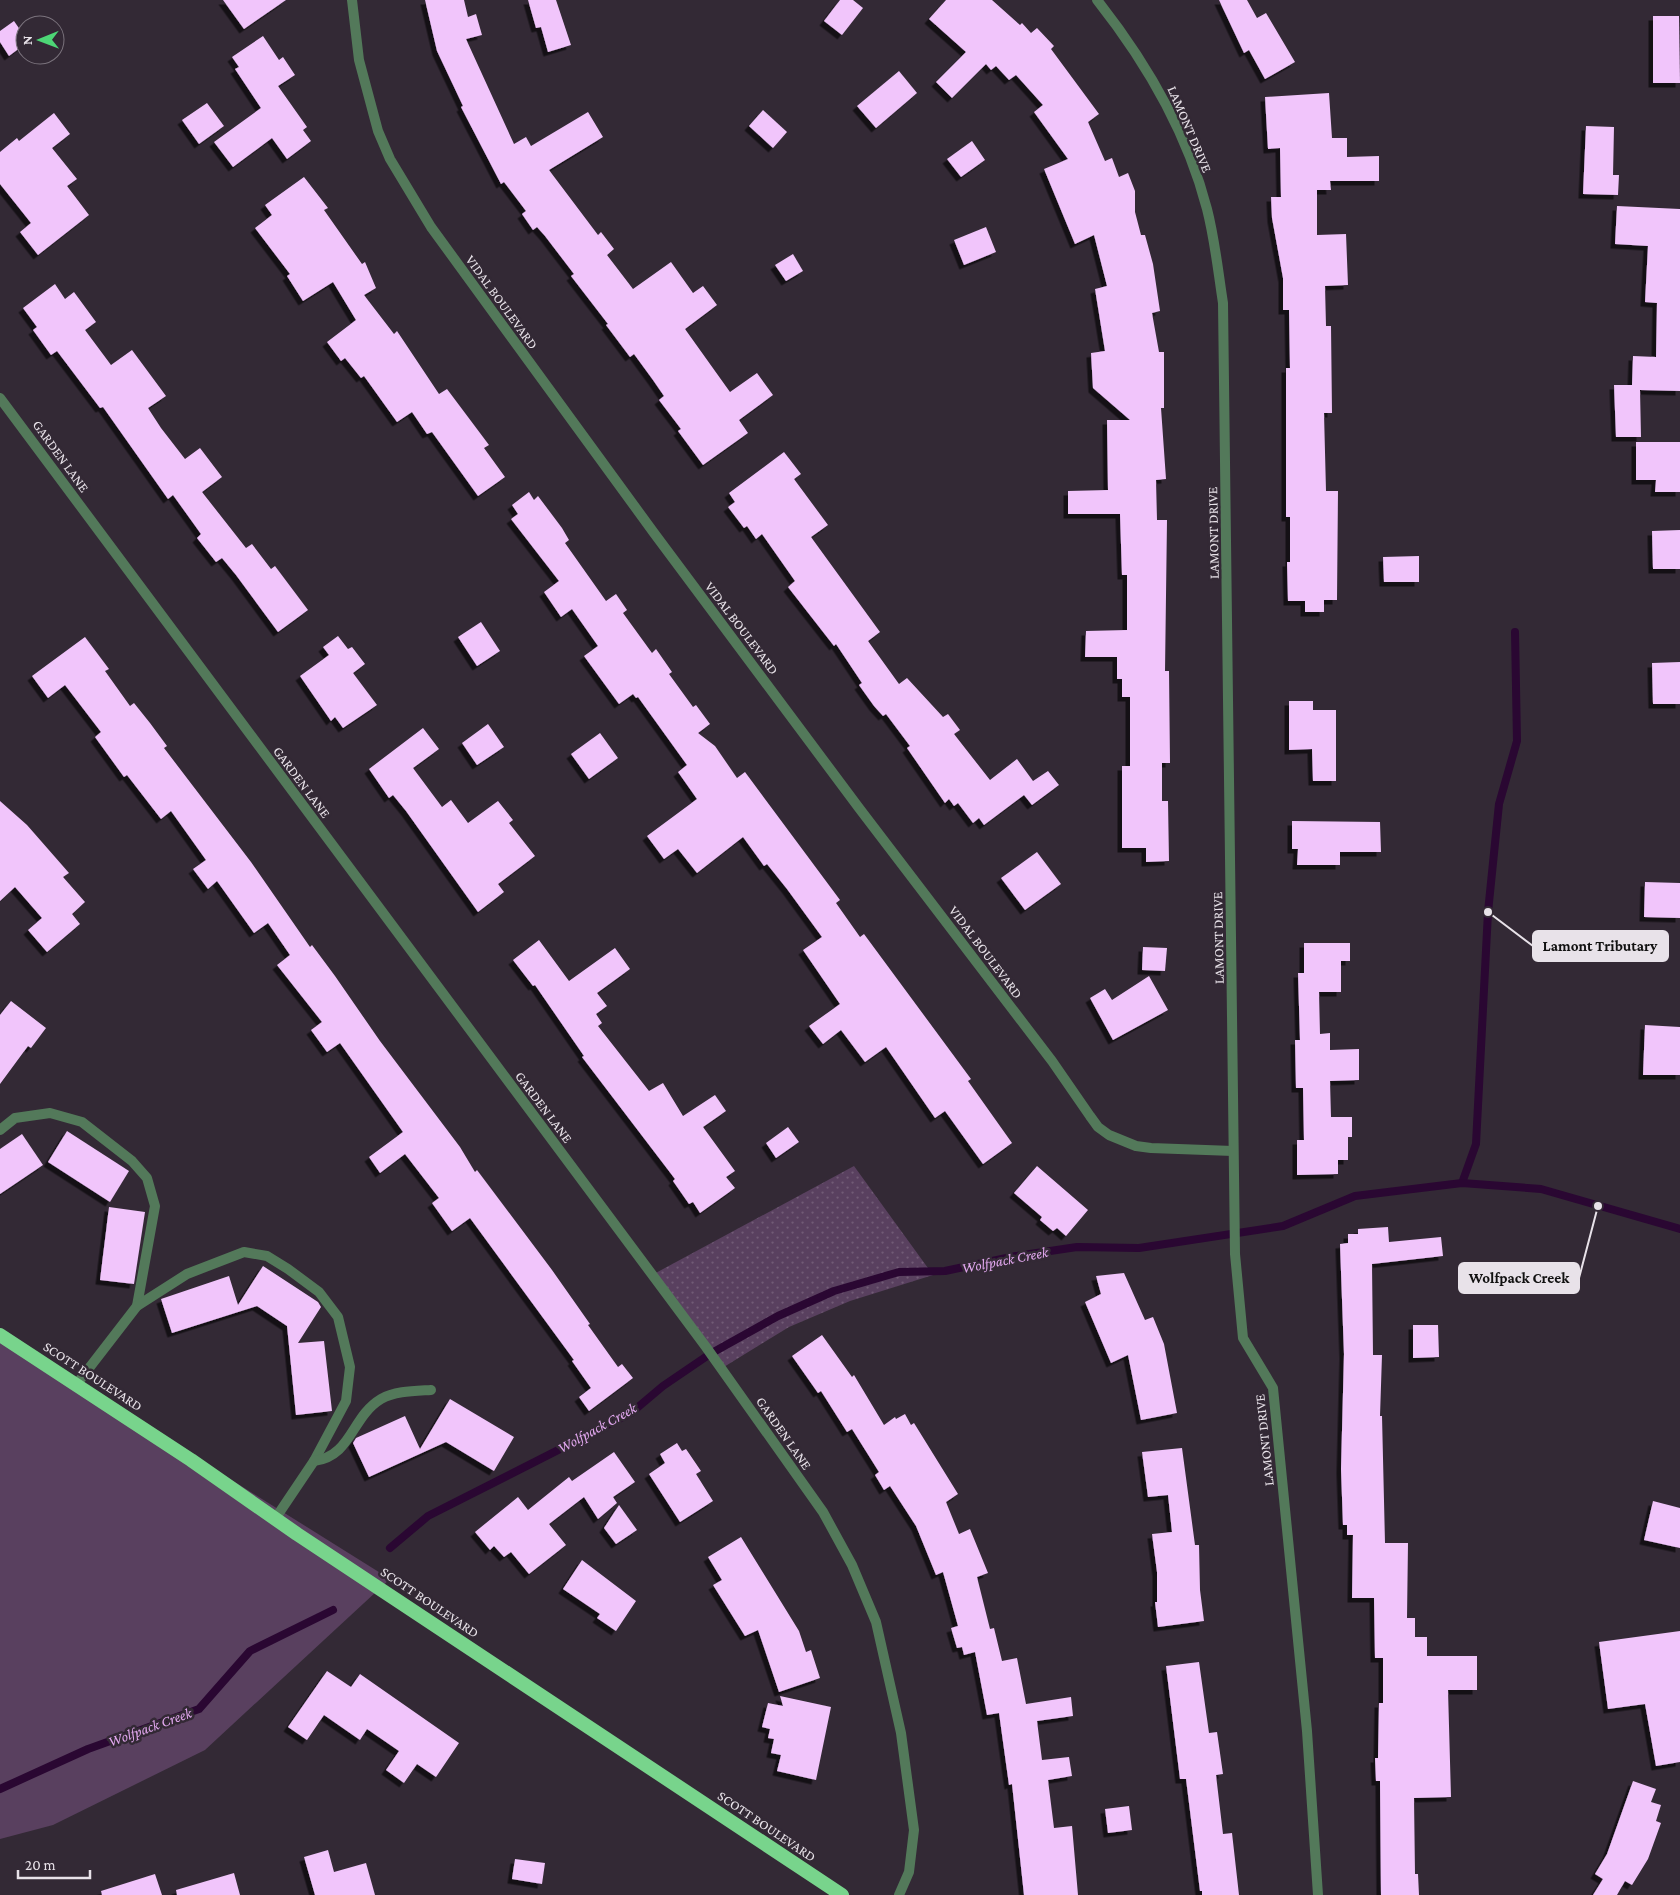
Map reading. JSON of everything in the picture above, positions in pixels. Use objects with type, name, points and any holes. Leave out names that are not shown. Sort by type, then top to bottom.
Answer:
[{"type":"highway","name":"SCOTT BOULEVARD","points":[[0,1335],[192,1460],[276,1519],[842,1895]]},
{"type":"street","name":"VIDAL BOULEVARD","points":[[352,0],[359,60],[378,131],[395,167],[431,228],[858,808],[1052,1061],[1098,1127],[1109,1135],[1136,1146],[1233,1151]]},
{"type":"street","name":"LAMONT DRIVE","points":[[1097,0],[1141,59],[1176,127],[1206,208],[1223,303],[1235,1254],[1243,1338],[1273,1388],[1307,1731],[1318,1895]]},
{"type":"street","name":"GARDEN LANE","points":[[0,398],[706,1347],[823,1512],[852,1565],[876,1622],[901,1733],[914,1830],[909,1872],[899,1895]]},
{"type":"street","points":[[0,1130],[15,1118],[50,1113],[82,1122],[132,1161],[147,1178],[154,1206],[150,1244],[137,1306]]},
{"type":"street","points":[[76,1385],[137,1306],[187,1274],[244,1252],[267,1256],[319,1292],[338,1317],[350,1367],[346,1401],[314,1461],[276,1519]]},
{"type":"street","points":[[314,1461],[327,1460],[339,1452],[366,1412],[381,1399],[400,1392],[431,1390]]},
{"type":"shaded area","points":[[854,1166],[933,1275],[850,1301],[789,1327],[719,1370],[652,1275]]},
{"type":"shaded area","points":[[0,1335],[390,1579],[205,1750],[53,1825],[0,1839]]},
{"type":"building","points":[[223,0],[286,0],[244,29]]},
{"type":"building","points":[[425,0],[464,0],[468,17],[476,14],[482,35],[466,39],[514,144],[526,137],[531,146],[588,112],[603,137],[549,170],[598,235],[601,232],[614,249],[607,255],[633,289],[671,262],[693,293],[703,286],[717,305],[685,329],[730,392],[757,373],[773,395],[739,420],[748,433],[703,465],[678,431],[681,429],[659,400],[664,396],[653,380],[634,354],[630,357],[606,325],[608,324],[571,276],[574,274],[537,227],[533,230],[522,214],[526,211],[504,182],[501,184],[461,107],[463,106],[437,51]]},
{"type":"building","points":[[528,0],[556,0],[571,45],[548,52],[541,27],[536,28]]},
{"type":"building","points":[[840,0],[853,0],[863,8],[842,35],[824,21]]},
{"type":"building","points":[[946,0],[992,0],[1020,25],[1022,23],[1031,33],[1037,28],[1054,46],[1051,49],[1099,114],[1088,122],[1105,161],[1112,158],[1119,177],[1128,173],[1135,191],[1135,212],[1141,235],[1145,235],[1153,264],[1160,311],[1152,313],[1159,352],[1164,352],[1164,408],[1161,408],[1166,479],[1156,480],[1157,520],[1167,520],[1165,671],[1169,671],[1170,763],[1162,763],[1162,801],[1168,801],[1169,861],[1146,862],[1146,848],[1122,848],[1122,766],[1130,766],[1130,697],[1122,697],[1122,679],[1117,679],[1117,657],[1085,657],[1086,631],[1127,630],[1127,575],[1122,575],[1120,514],[1068,514],[1068,491],[1108,490],[1107,420],[1130,420],[1093,388],[1091,353],[1105,351],[1095,289],[1107,286],[1094,235],[1075,244],[1044,169],[1068,159],[1034,112],[1043,105],[1016,75],[1009,80],[996,66],[991,70],[986,64],[952,98],[936,82],[966,52],[929,19]]},
{"type":"building","points":[[1219,0],[1247,0],[1257,18],[1266,13],[1295,62],[1265,79],[1249,50],[1244,53]]},
{"type":"building","points":[[1653,16],[1679,16],[1680,83],[1653,83]]},
{"type":"building","points":[[14,21],[15,22],[15,52],[9,56],[0,42],[0,31]]},
{"type":"building","points":[[263,36],[279,60],[283,57],[295,75],[278,86],[307,127],[303,130],[311,141],[287,159],[272,138],[233,167],[214,142],[261,108],[235,69],[239,67],[232,57]]},
{"type":"building","points":[[899,71],[917,93],[876,128],[857,106]]},
{"type":"building","points":[[1329,93],[1332,138],[1347,138],[1347,157],[1379,156],[1379,181],[1330,181],[1331,190],[1317,190],[1317,235],[1346,234],[1348,285],[1325,286],[1326,326],[1331,326],[1332,413],[1324,413],[1326,491],[1338,491],[1337,600],[1324,600],[1324,612],[1305,612],[1305,601],[1288,601],[1287,562],[1290,562],[1290,517],[1286,517],[1286,368],[1290,368],[1289,310],[1283,310],[1283,278],[1272,218],[1271,197],[1281,197],[1280,148],[1268,149],[1265,97]]},
{"type":"building","points":[[207,103],[224,126],[199,144],[182,120]]},
{"type":"building","points":[[763,110],[787,132],[773,148],[749,126]]},
{"type":"building","points":[[54,113],[70,134],[52,148],[77,179],[67,186],[89,215],[38,255],[20,232],[31,223],[0,184],[0,152],[17,138],[19,141]]},
{"type":"building","points":[[1586,126],[1614,127],[1613,175],[1619,175],[1618,195],[1583,194]]},
{"type":"building","points":[[972,141],[985,160],[961,177],[947,159]]},
{"type":"building","points":[[304,177],[328,208],[324,210],[362,264],[365,262],[376,288],[364,295],[394,334],[397,331],[439,394],[447,389],[489,445],[484,448],[505,477],[478,496],[432,432],[427,434],[412,412],[397,422],[364,376],[361,378],[345,358],[341,361],[327,342],[356,320],[333,282],[303,301],[287,276],[290,274],[255,228],[272,215],[265,205]]},
{"type":"building","points":[[1617,206],[1680,209],[1680,391],[1640,390],[1641,437],[1616,437],[1614,385],[1632,385],[1633,356],[1656,357],[1657,303],[1645,302],[1648,246],[1615,244]]},
{"type":"building","points":[[986,227],[996,252],[964,265],[954,240]]},
{"type":"building","points":[[793,254],[803,271],[786,281],[775,265]]},
{"type":"building","points":[[55,284],[65,299],[74,292],[96,322],[85,330],[111,365],[132,350],[166,396],[148,408],[161,428],[185,459],[200,448],[222,477],[202,492],[246,548],[252,544],[271,569],[275,566],[308,610],[278,632],[222,558],[216,562],[197,538],[201,534],[173,495],[168,499],[103,407],[100,408],[57,351],[51,355],[33,330],[37,327],[23,308]]},
{"type":"building","points":[[1636,442],[1680,442],[1680,492],[1655,492],[1656,480],[1636,480]]},
{"type":"building","points":[[784,452],[801,474],[794,479],[828,525],[811,537],[880,632],[868,641],[899,684],[907,678],[943,717],[948,714],[960,730],[954,734],[990,780],[1017,759],[1033,781],[1048,771],[1059,785],[1032,805],[1024,795],[984,825],[979,818],[973,823],[958,803],[954,806],[949,799],[945,803],[907,748],[910,746],[886,714],[883,716],[859,685],[862,683],[836,644],[834,646],[788,587],[795,581],[762,534],[756,539],[747,526],[744,528],[728,507],[735,502],[729,493]]},
{"type":"building","points":[[529,492],[534,500],[538,496],[562,528],[569,540],[565,543],[606,601],[616,594],[627,610],[623,613],[652,653],[656,649],[672,672],[669,674],[693,707],[696,705],[710,724],[698,733],[715,746],[737,778],[745,772],[840,900],[836,903],[860,937],[864,934],[971,1079],[968,1081],[1012,1143],[983,1164],[945,1111],[935,1118],[886,1047],[865,1062],[841,1030],[823,1044],[809,1026],[840,1004],[803,950],[822,937],[787,889],[767,864],[764,866],[743,837],[697,873],[678,849],[664,859],[647,836],[697,799],[678,772],[687,765],[638,697],[636,698],[633,694],[619,704],[584,656],[598,646],[572,609],[561,617],[544,592],[559,581],[511,519],[518,514],[512,505]]},
{"type":"building","points":[[1680,530],[1680,569],[1653,569],[1652,531]]},
{"type":"building","points":[[1419,556],[1419,582],[1384,582],[1383,557]]},
{"type":"building","points":[[481,622],[500,651],[477,666],[458,637]]},
{"type":"building","points":[[338,636],[348,649],[352,647],[365,664],[353,673],[377,705],[343,728],[335,717],[331,721],[300,676],[329,655],[323,647]]},
{"type":"building","points":[[85,637],[109,669],[105,671],[130,706],[134,703],[167,746],[164,748],[251,862],[310,947],[312,945],[335,976],[380,1041],[460,1147],[475,1172],[477,1170],[552,1270],[618,1367],[622,1364],[633,1378],[589,1411],[579,1397],[591,1388],[572,1361],[574,1360],[470,1218],[452,1231],[432,1203],[439,1198],[405,1154],[380,1173],[369,1157],[403,1132],[340,1043],[327,1052],[311,1030],[322,1022],[277,965],[290,955],[268,923],[254,933],[217,881],[208,889],[193,869],[206,860],[171,811],[161,819],[127,775],[124,777],[95,737],[101,732],[65,685],[48,698],[32,676]]},
{"type":"building","points":[[1680,662],[1680,704],[1653,704],[1652,663]]},
{"type":"building","points":[[1289,701],[1313,701],[1313,710],[1336,710],[1336,781],[1313,781],[1312,749],[1289,750]]},
{"type":"building","points":[[488,724],[504,747],[477,765],[462,743]]},
{"type":"building","points":[[423,728],[439,749],[413,768],[442,807],[451,800],[468,823],[498,801],[513,820],[509,823],[535,856],[498,884],[504,892],[478,912],[406,811],[393,795],[389,798],[369,769]]},
{"type":"building","points":[[600,733],[618,758],[589,779],[571,754]]},
{"type":"building","points":[[0,801],[27,825],[69,873],[63,877],[85,902],[72,914],[80,924],[47,952],[28,930],[42,918],[15,887],[0,901]]},
{"type":"building","points":[[1292,821],[1380,822],[1381,852],[1340,852],[1340,865],[1297,865],[1298,849],[1292,849]]},
{"type":"building","points":[[1037,852],[1061,884],[1025,910],[1001,878]]},
{"type":"building","points":[[1645,882],[1680,883],[1680,918],[1644,917]]},
{"type":"building","points":[[539,940],[569,981],[615,948],[630,969],[597,993],[607,1006],[596,1014],[602,1023],[598,1026],[649,1091],[663,1083],[683,1116],[715,1095],[726,1111],[703,1127],[735,1171],[726,1177],[735,1188],[700,1213],[693,1202],[689,1204],[673,1181],[675,1179],[582,1057],[584,1056],[535,985],[533,986],[513,960]]},
{"type":"building","points":[[1304,943],[1350,943],[1350,961],[1341,961],[1341,992],[1319,992],[1320,1034],[1330,1033],[1330,1050],[1359,1049],[1359,1080],[1330,1081],[1331,1117],[1352,1117],[1352,1137],[1348,1137],[1348,1160],[1338,1160],[1338,1174],[1297,1175],[1297,1140],[1304,1140],[1303,1088],[1296,1088],[1295,1040],[1300,1040],[1298,973],[1304,973]]},
{"type":"building","points":[[1143,947],[1167,948],[1165,971],[1142,970]]},
{"type":"building","points":[[1149,976],[1168,1010],[1113,1040],[1090,998],[1105,989],[1112,1000]]},
{"type":"building","points":[[11,1001],[46,1028],[31,1048],[28,1046],[0,1084],[0,1015]]},
{"type":"building","points":[[1645,1025],[1680,1027],[1680,1075],[1643,1075]]},
{"type":"building","points":[[788,1127],[799,1142],[776,1158],[766,1143]]},
{"type":"building","points":[[67,1131],[129,1171],[110,1202],[48,1162]]},
{"type":"building","points":[[22,1134],[43,1165],[0,1194],[0,1149]]},
{"type":"building","points":[[1037,1166],[1088,1210],[1066,1236],[1057,1228],[1053,1231],[1040,1220],[1042,1217],[1014,1193]]},
{"type":"building","points":[[109,1207],[145,1212],[134,1284],[100,1280]]},
{"type":"building","points":[[1388,1227],[1389,1242],[1441,1237],[1443,1256],[1372,1264],[1373,1355],[1382,1355],[1380,1416],[1382,1416],[1385,1543],[1408,1543],[1407,1618],[1415,1618],[1415,1637],[1427,1637],[1427,1656],[1477,1656],[1477,1690],[1448,1690],[1451,1797],[1414,1798],[1415,1874],[1418,1874],[1419,1895],[1381,1895],[1380,1781],[1376,1781],[1375,1758],[1378,1758],[1379,1703],[1383,1703],[1383,1658],[1375,1658],[1374,1598],[1352,1598],[1353,1535],[1347,1535],[1347,1525],[1343,1525],[1341,1469],[1344,1354],[1340,1244],[1348,1243],[1348,1234],[1358,1234],[1358,1229]]},
{"type":"building","points":[[263,1266],[318,1302],[321,1307],[298,1343],[324,1341],[332,1411],[296,1415],[287,1326],[257,1306],[172,1333],[161,1299],[229,1276],[238,1305]]},
{"type":"building","points":[[1124,1273],[1145,1320],[1153,1317],[1164,1344],[1177,1413],[1141,1420],[1128,1355],[1111,1363],[1085,1302],[1101,1294],[1096,1276]]},
{"type":"building","points":[[1413,1325],[1438,1325],[1439,1357],[1413,1358]]},
{"type":"building","points":[[822,1335],[852,1377],[854,1375],[884,1425],[895,1417],[896,1419],[905,1414],[911,1425],[914,1423],[958,1494],[946,1502],[959,1534],[970,1529],[988,1573],[977,1577],[990,1629],[994,1628],[1002,1661],[1017,1658],[1026,1704],[1071,1697],[1073,1716],[1037,1721],[1042,1760],[1069,1757],[1072,1776],[1048,1780],[1054,1828],[1072,1826],[1078,1895],[1024,1895],[1012,1784],[1009,1785],[999,1713],[987,1715],[975,1652],[964,1655],[962,1647],[957,1648],[951,1628],[958,1626],[943,1572],[936,1575],[916,1526],[890,1486],[884,1490],[875,1475],[879,1472],[852,1429],[847,1432],[821,1391],[818,1393],[792,1356]]},
{"type":"building","points":[[450,1399],[514,1437],[494,1471],[446,1442],[369,1477],[353,1443],[356,1438],[405,1416],[420,1449]]},
{"type":"building","points":[[677,1443],[682,1451],[686,1449],[701,1471],[696,1474],[713,1501],[680,1522],[649,1474],[665,1463],[660,1454]]},
{"type":"building","points":[[1182,1448],[1195,1545],[1199,1545],[1200,1590],[1204,1621],[1158,1627],[1155,1602],[1157,1602],[1157,1572],[1152,1534],[1172,1532],[1168,1495],[1148,1497],[1142,1452]]},
{"type":"building","points":[[614,1452],[635,1482],[613,1497],[617,1503],[598,1519],[584,1497],[549,1524],[566,1545],[529,1574],[511,1552],[504,1557],[494,1546],[490,1550],[475,1532],[518,1497],[528,1510],[569,1477],[572,1481]]},
{"type":"building","points":[[1653,1501],[1680,1508],[1680,1548],[1644,1540]]},
{"type":"building","points":[[619,1505],[637,1530],[616,1544],[604,1528]]},
{"type":"building","points":[[741,1537],[799,1631],[806,1652],[811,1650],[820,1678],[779,1692],[758,1630],[745,1636],[713,1585],[722,1580],[708,1557]]},
{"type":"building","points":[[582,1560],[636,1601],[616,1631],[597,1618],[600,1614],[563,1589]]},
{"type":"building","points":[[1680,1631],[1680,1762],[1656,1766],[1645,1704],[1608,1709],[1599,1642]]},
{"type":"building","points":[[1199,1662],[1209,1733],[1217,1732],[1223,1774],[1216,1775],[1223,1834],[1232,1833],[1239,1895],[1202,1895],[1186,1779],[1180,1779],[1166,1666]]},
{"type":"building","points":[[327,1671],[351,1687],[360,1674],[459,1743],[436,1777],[417,1764],[404,1783],[386,1770],[399,1751],[367,1729],[360,1740],[324,1715],[307,1740],[288,1727]]},
{"type":"building","points":[[780,1696],[831,1707],[816,1780],[777,1771],[781,1755],[771,1753],[774,1739],[768,1738],[770,1729],[762,1727],[768,1703],[783,1706]]},
{"type":"building","points":[[1633,1781],[1656,1789],[1651,1802],[1661,1805],[1656,1821],[1661,1823],[1648,1859],[1632,1885],[1625,1881],[1617,1895],[1593,1895],[1603,1879],[1595,1874],[1607,1854]]},
{"type":"building","points":[[1129,1806],[1132,1830],[1108,1833],[1105,1809]]},
{"type":"building","points":[[328,1850],[334,1872],[366,1863],[375,1895],[315,1895],[304,1857]]},
{"type":"building","points":[[515,1859],[545,1863],[542,1884],[512,1879]]},
{"type":"building","points":[[234,1873],[240,1895],[177,1895],[176,1890]]},
{"type":"building","points":[[155,1874],[162,1895],[102,1895],[101,1891]]},
{"type":"waterway","points":[[1462,1183],[1476,1144],[1488,912],[1499,804],[1517,741],[1515,632]]},
{"type":"waterway","name":"Wolfpack Creek","points":[[390,1548],[428,1516],[631,1413],[663,1386],[710,1354],[778,1316],[834,1291],[899,1272],[945,1271],[1016,1256],[1077,1247],[1139,1248],[1283,1226],[1355,1196],[1462,1183],[1541,1189],[1680,1229]]},
{"type":"waterway","name":"Wolfpack Creek","points":[[0,1789],[88,1749],[199,1709],[250,1651],[333,1610]]},
{"type":"place","name":"Lamont Tributary","points":[[1488,912]]},
{"type":"place","name":"Wolfpack Creek","points":[[1598,1206]]}]
